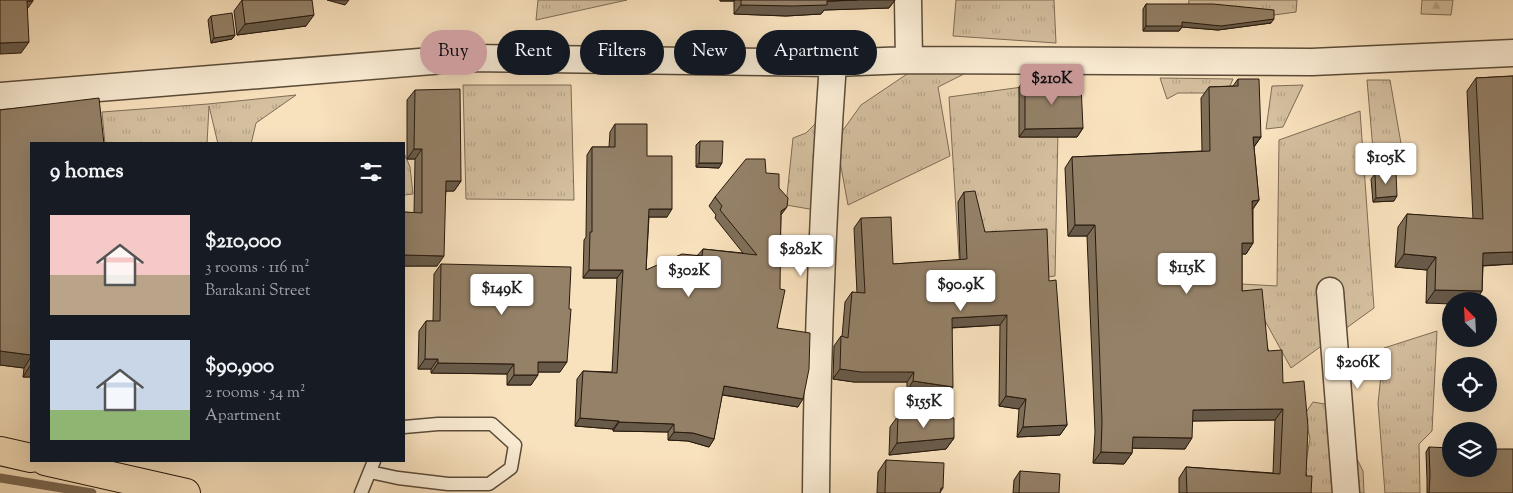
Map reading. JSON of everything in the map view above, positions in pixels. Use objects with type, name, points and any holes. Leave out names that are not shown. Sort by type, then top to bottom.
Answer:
[{"type":"main road","points":[[0,451],[30,458]]},
{"type":"main road","points":[[49,462],[186,493]]},
{"type":"street","points":[[908,0],[909,60]]},
{"type":"street","points":[[877,61],[1312,62],[1513,53]]},
{"type":"street","points":[[0,96],[469,58],[756,62]]},
{"type":"street","points":[[816,493],[817,393],[832,75]]},
{"type":"street","points":[[1330,291],[1346,493]]},
{"type":"lane","points":[[360,493],[372,467],[398,478],[448,484],[489,484],[511,468],[515,444],[492,424],[438,424],[405,427]]},
{"type":"green space","points":[[538,0],[627,0],[536,20]]},
{"type":"green space","points":[[956,0],[1054,0],[1056,43],[953,36]]},
{"type":"green space","points":[[1189,0],[1297,0],[1296,12],[1186,27]]},
{"type":"green space","points":[[1422,0],[1453,0],[1451,15],[1421,14]]},
{"type":"green space","points":[[978,67],[938,87],[950,156],[848,205],[836,140],[861,105],[913,70]]},
{"type":"green space","points":[[1160,78],[1233,79],[1227,93],[1178,93],[1167,99]]},
{"type":"green space","points":[[1367,80],[1390,80],[1403,155],[1375,173]]},
{"type":"green space","points":[[1059,82],[1055,276],[961,289],[949,97]]},
{"type":"green space","points":[[463,85],[571,85],[574,200],[466,199]]},
{"type":"green space","points":[[1303,85],[1283,127],[1266,129],[1272,86]]},
{"type":"green space","points":[[296,95],[256,123],[251,142],[218,142],[209,106],[207,142],[105,142],[102,112]]},
{"type":"green space","points":[[1360,111],[1374,308],[1291,368],[1264,319],[1206,282],[1277,286],[1279,140]]},
{"type":"green space","points":[[820,119],[821,211],[786,205],[793,138],[806,133]]},
{"type":"green space","points":[[405,155],[410,167],[413,194],[405,195]]},
{"type":"green space","points":[[1437,331],[1432,431],[1419,444],[1420,493],[1385,493],[1378,403],[1384,348]]},
{"type":"green space","points":[[1313,402],[1330,405],[1363,471],[1364,493],[1310,493],[1304,475],[1310,438],[1304,415]]},
{"type":"building","points":[[0,0],[33,0],[27,1],[29,42],[0,43]]},
{"type":"building","points":[[242,0],[312,0],[314,15],[245,24]]},
{"type":"building","points":[[741,0],[857,0],[827,1],[827,5],[792,6],[741,5]]},
{"type":"building","points":[[1146,4],[1213,4],[1274,10],[1274,19],[1221,26],[1182,22],[1182,26],[1146,26]]},
{"type":"building","points":[[232,13],[235,35],[214,38],[211,16]]},
{"type":"building","points":[[1513,76],[1513,252],[1483,253],[1482,291],[1435,290],[1436,257],[1404,254],[1407,214],[1483,219],[1476,78]]},
{"type":"building","points":[[1049,78],[1049,86],[1081,85],[1083,128],[1025,129],[1025,79]]},
{"type":"building","points":[[1238,79],[1259,79],[1261,137],[1253,137],[1259,200],[1252,201],[1253,243],[1242,243],[1242,291],[1262,289],[1268,351],[1282,350],[1283,383],[1304,381],[1308,427],[1306,476],[1312,476],[1311,493],[1187,493],[1186,467],[1280,474],[1283,409],[1193,410],[1192,438],[1133,437],[1132,453],[1101,452],[1102,422],[1095,225],[1075,225],[1072,157],[1210,151],[1209,87],[1238,86]]},
{"type":"building","points":[[460,89],[461,181],[446,181],[444,256],[405,255],[405,212],[422,213],[422,149],[414,149],[415,90]]},
{"type":"building","points":[[99,98],[104,142],[30,142],[30,355],[0,351],[0,110]]},
{"type":"building","points":[[615,124],[647,124],[647,156],[672,156],[672,209],[649,209],[646,270],[682,254],[702,256],[703,249],[757,255],[720,210],[722,206],[715,197],[746,159],[765,159],[766,173],[779,174],[779,188],[788,198],[787,207],[781,211],[780,289],[785,290],[777,328],[810,333],[809,369],[803,399],[724,386],[714,439],[693,433],[674,432],[674,424],[619,422],[580,418],[583,371],[617,373],[623,270],[589,270],[590,232],[592,232],[592,147],[615,147]]},
{"type":"building","points":[[700,141],[723,141],[722,163],[699,163]]},
{"type":"building","points":[[1396,173],[1397,196],[1376,198],[1375,174]]},
{"type":"building","points":[[975,191],[985,232],[1047,229],[1049,281],[1056,280],[1067,425],[1023,427],[1026,399],[1006,396],[1007,315],[952,318],[953,387],[913,381],[914,372],[861,372],[840,369],[841,336],[848,338],[852,292],[865,293],[861,218],[891,217],[893,264],[967,259],[964,192]]},
{"type":"building","points":[[441,264],[571,267],[569,309],[571,309],[567,362],[538,362],[538,375],[514,375],[514,364],[438,363],[438,359],[425,359],[426,321],[440,321]]},
{"type":"building","points":[[898,416],[954,418],[954,438],[897,443]]},
{"type":"building","points":[[1429,447],[1442,448],[1442,477],[1497,477],[1497,449],[1513,449],[1513,493],[1429,493]]},
{"type":"building","points":[[886,460],[944,463],[943,488],[941,488],[940,493],[885,493]]},
{"type":"building","points":[[1020,471],[1060,474],[1059,493],[1019,493]]},
{"type":"waterway","points":[[0,478],[92,493]]}]
